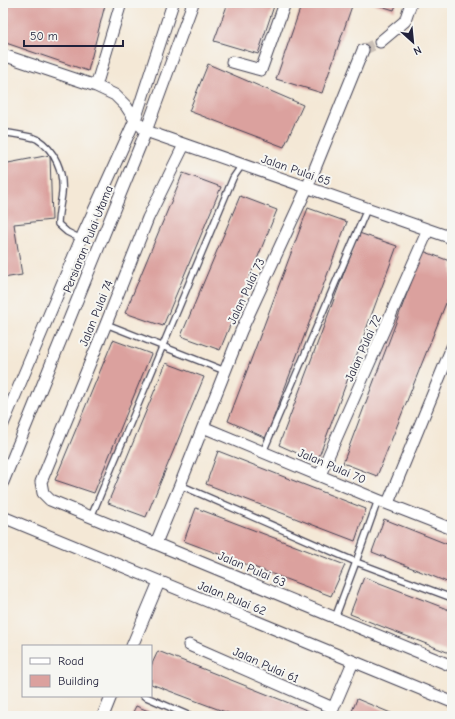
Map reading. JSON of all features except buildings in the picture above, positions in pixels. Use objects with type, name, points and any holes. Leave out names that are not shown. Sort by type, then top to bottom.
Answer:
[{"type":"street","points":[[96,86],[121,3]]},
{"type":"street","name":"Persiaran Pulai Utama","points":[[3,424],[81,239],[135,120],[173,3]]},
{"type":"street","name":"Persiaran Pulai Utama","points":[[3,482],[146,132],[193,3]]},
{"type":"street","points":[[232,62],[261,70],[285,3]]},
{"type":"street","points":[[380,42],[405,21],[411,3]]},
{"type":"street","name":"Jalan Pulai 73","points":[[156,543],[241,331],[307,188],[363,50]]},
{"type":"street","name":"Jalan Pulai 65","points":[[3,55],[96,86],[115,95],[126,106],[135,120],[146,132],[452,238]]},
{"type":"street","name":"Jalan Pulai 74","points":[[43,493],[41,482],[148,218],[184,145]]},
{"type":"street","name":"Jalan Pulai 72","points":[[320,475],[428,230]]},
{"type":"street","points":[[383,501],[452,347]]},
{"type":"street","name":"Jalan Pulai 70","points":[[203,427],[452,529]]},
{"type":"street","name":"Jalan Pulai 63","points":[[43,493],[50,500],[452,666]]},
{"type":"street","name":"Jalan Pulai 62","points":[[3,517],[452,702]]},
{"type":"street","points":[[132,645],[159,582]]},
{"type":"street","name":"Jalan Pulai 61","points":[[189,645],[331,712]]},
{"type":"street","points":[[331,712],[353,662]]},
{"type":"street","points":[[102,716],[111,697]]},
{"type":"lane","points":[[3,132],[36,139],[55,157],[61,174],[62,192],[58,213],[58,224],[67,232],[81,239]]},
{"type":"lane","points":[[91,517],[233,178],[242,165]]},
{"type":"lane","points":[[263,452],[367,209]]},
{"type":"lane","points":[[106,324],[225,371]]},
{"type":"lane","points":[[180,486],[356,562],[452,598]]},
{"type":"lane","points":[[335,618],[356,562],[383,501]]},
{"type":"lane","points":[[146,697],[190,716]]},
{"type":"tunnel","points":[[363,50],[380,42]]}]
